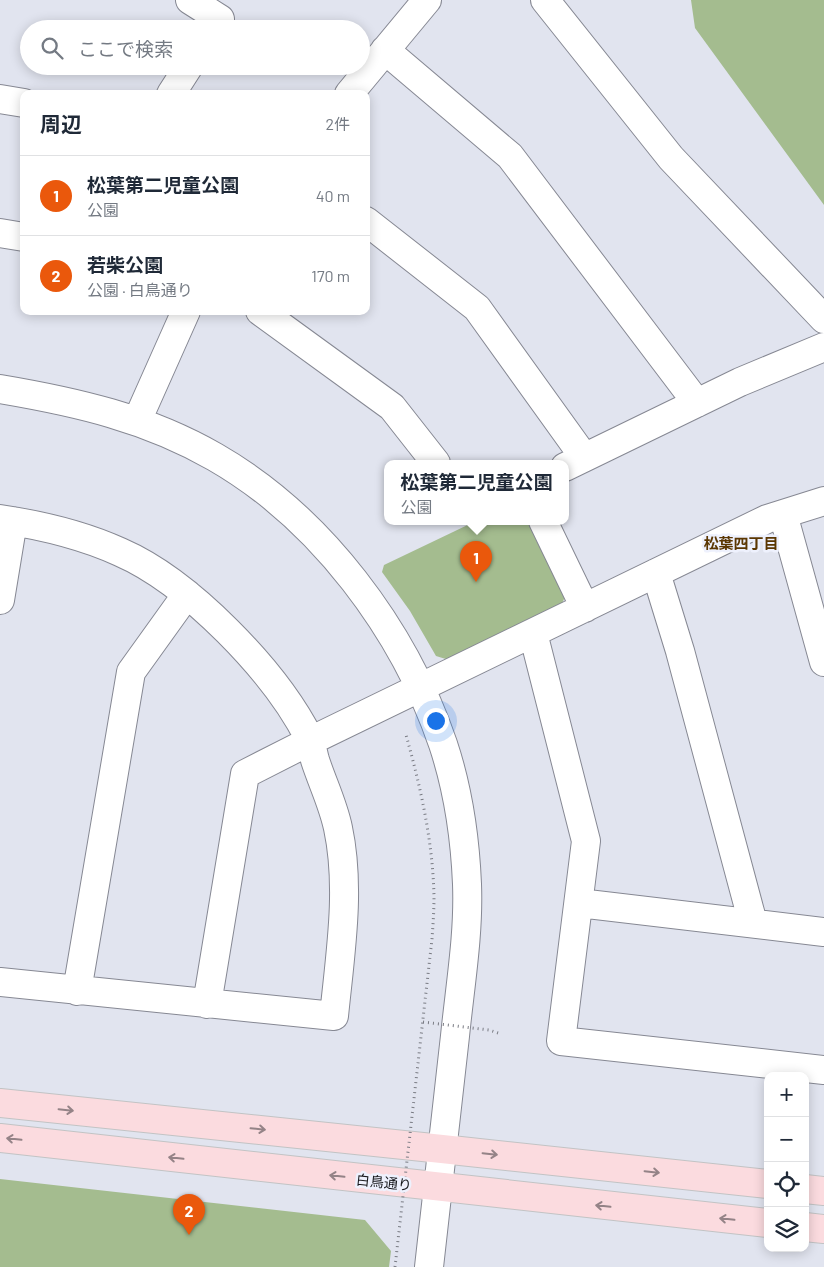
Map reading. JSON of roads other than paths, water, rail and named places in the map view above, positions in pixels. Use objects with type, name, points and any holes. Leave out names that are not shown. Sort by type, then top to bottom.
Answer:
[{"type":"main road","points":[[0,1103],[764,1184]]},
{"type":"main road","name":"白鳥通り","points":[[0,1138],[764,1224]]},
{"type":"main road","points":[[809,1189],[824,1191]]},
{"type":"main road","points":[[809,1227],[824,1229]]},
{"type":"street","points":[[190,0],[222,16]]},
{"type":"street","points":[[370,68],[428,0]]},
{"type":"street","points":[[545,0],[671,158],[824,319]]},
{"type":"street","points":[[385,50],[510,156],[697,403]]},
{"type":"street","points":[[174,90],[183,75]]},
{"type":"street","points":[[352,90],[365,75]]},
{"type":"street","points":[[0,99],[20,102]]},
{"type":"street","points":[[370,223],[476,308],[574,462],[740,382],[824,347]]},
{"type":"street","points":[[0,232],[20,235]]},
{"type":"street","points":[[136,421],[184,315]]},
{"type":"street","points":[[266,315],[392,407],[434,460]]},
{"type":"street","points":[[0,389],[86,406],[136,421],[215,458],[248,479],[309,530],[351,577],[397,644],[420,688],[443,745],[456,794],[463,836],[467,885],[463,961],[429,1267]]},
{"type":"street","points":[[207,1004],[245,774],[310,740],[767,519],[824,501]]},
{"type":"street","points":[[784,514],[824,662]]},
{"type":"street","points":[[0,600],[7,520],[80,537],[120,552],[151,568],[187,594],[241,645],[270,680],[310,740],[338,828],[342,860],[344,919],[334,1016],[0,982]]},
{"type":"street","points":[[546,525],[585,608]]},
{"type":"street","points":[[656,573],[680,650],[753,923]]},
{"type":"street","points":[[77,991],[131,672],[187,594]]},
{"type":"street","points":[[533,633],[586,841],[561,1042],[824,1070]]},
{"type":"street","points":[[578,903],[824,932]]},
{"type":"place","name":"松葉第二児童公園","points":[[476,582]]},
{"type":"place","name":"若柴公園","points":[[189,1235]]},
{"type":"district","name":"松葉四丁目","points":[[741,543]]}]
